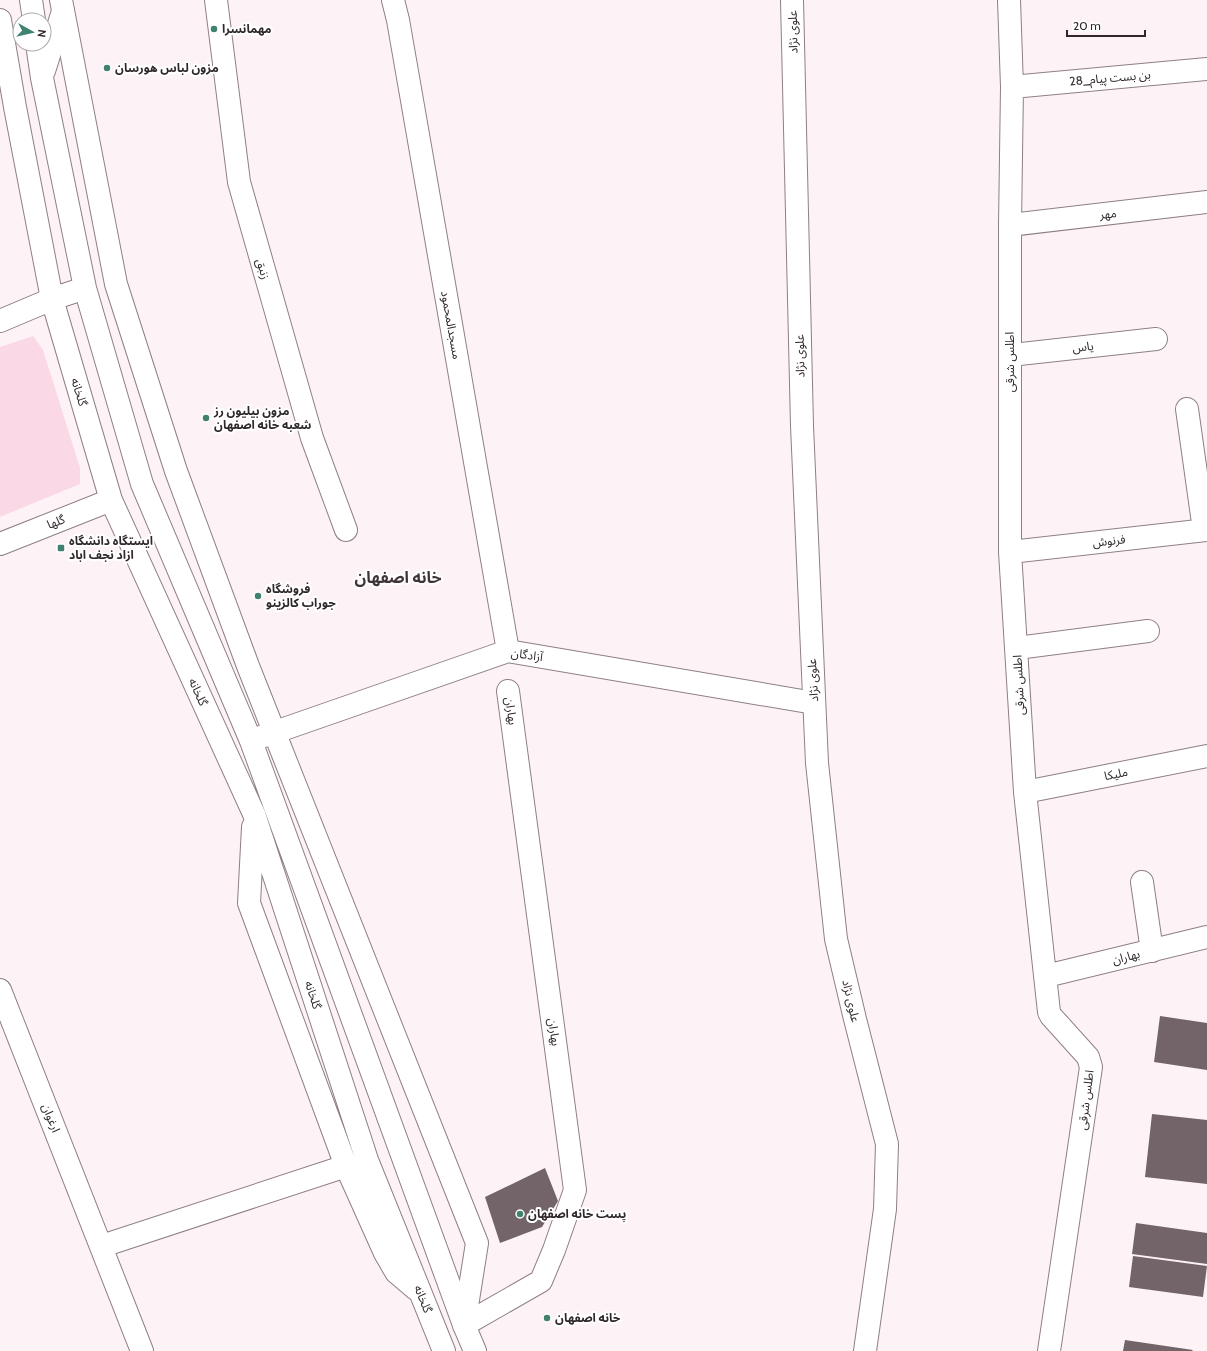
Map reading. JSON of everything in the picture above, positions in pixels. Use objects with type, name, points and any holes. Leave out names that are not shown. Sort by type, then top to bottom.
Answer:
[{"type":"street","points":[[31,0],[33,12]]},
{"type":"street","name":"زنبق","points":[[216,0],[239,182],[312,438],[346,530]]},
{"type":"street","name":"مسجدالمحمود","points":[[393,0],[508,651]]},
{"type":"street","name":"علوی نژاد","points":[[792,0],[802,426],[817,763],[836,939],[887,1144],[885,1209],[865,1351]]},
{"type":"street","name":"اطلس شرقی","points":[[1009,0],[1012,87],[1010,225],[1010,552],[1025,792],[1049,1012],[1088,1057],[1091,1067],[1049,1351]]},
{"type":"street","points":[[42,78],[62,5]]},
{"type":"street","points":[[62,5],[116,284],[176,471],[248,666],[477,1243],[464,1325]]},
{"type":"street","name":"گلخانه","points":[[0,20],[14,106],[52,299],[111,500],[254,814],[367,1160],[444,1351]]},
{"type":"street","points":[[38,52],[42,78],[85,288],[142,484],[251,741],[464,1325],[475,1351]]},
{"type":"street","name":"بن بست پیام_28","points":[[1012,87],[1207,69]]},
{"type":"street","points":[[0,75],[14,106]]},
{"type":"street","name":"مهر","points":[[1010,225],[1207,202]]},
{"type":"street","points":[[0,321],[52,299],[85,288]]},
{"type":"street","name":"یاس","points":[[1010,355],[1156,339]]},
{"type":"street","points":[[1187,409],[1206,530]]},
{"type":"street","name":"گلها","points":[[0,544],[111,500]]},
{"type":"street","name":"فرنوش","points":[[1010,552],[1206,530]]},
{"type":"street","points":[[1017,648],[1148,631]]},
{"type":"street","name":"آزادگان","points":[[251,741],[508,651],[814,703]]},
{"type":"street","name":"بهاران","points":[[464,1325],[541,1281],[554,1250],[575,1190],[508,690]]},
{"type":"street","name":"ملیکا","points":[[1025,792],[1207,756]]},
{"type":"street","points":[[254,814],[249,903],[346,1166],[385,1253],[396,1272],[421,1294]]},
{"type":"street","points":[[1142,882],[1152,951]]},
{"type":"street","name":"بهاران","points":[[1046,976],[1207,937]]},
{"type":"street","name":"ارغوان","points":[[0,990],[102,1246],[142,1351]]},
{"type":"street","points":[[102,1246],[346,1166]]},
{"type":"shaded area","points":[[33,336],[43,350],[80,468],[80,484],[0,517],[0,347]]},
{"type":"building","points":[[1160,1016],[1207,1023],[1207,1070],[1154,1062]]},
{"type":"building","points":[[1152,1114],[1207,1120],[1207,1184],[1145,1177]]},
{"type":"building","name":"پست خانه اصفهان","points":[[545,1168],[558,1201],[542,1227],[500,1243],[485,1197]]},
{"type":"building","points":[[1136,1223],[1207,1233],[1207,1264],[1132,1254]]},
{"type":"building","points":[[1133,1256],[1207,1266],[1203,1297],[1129,1287]]},
{"type":"building","points":[[1125,1340],[1193,1350],[1123,1351]]},
{"type":"place","name":"مهمانسرا","points":[[214,29]]},
{"type":"place","name":"مزون لباس هورسان","points":[[107,68]]},
{"type":"place","name":"مزون بیلیون رز شعبه خانه اصفهان","points":[[206,418]]},
{"type":"place","name":"ایستگاه دانشگاه ازاد نجف اباد","points":[[61,548]]},
{"type":"place","name":"فروشگاه جوراب کالزینو","points":[[258,596]]},
{"type":"place","name":"پست خانه اصفهان","points":[[520,1214]]},
{"type":"place","name":"خانه اصفهان","points":[[547,1318]]},
{"type":"district","name":"خانه اصفهان","points":[[398,577]]}]
